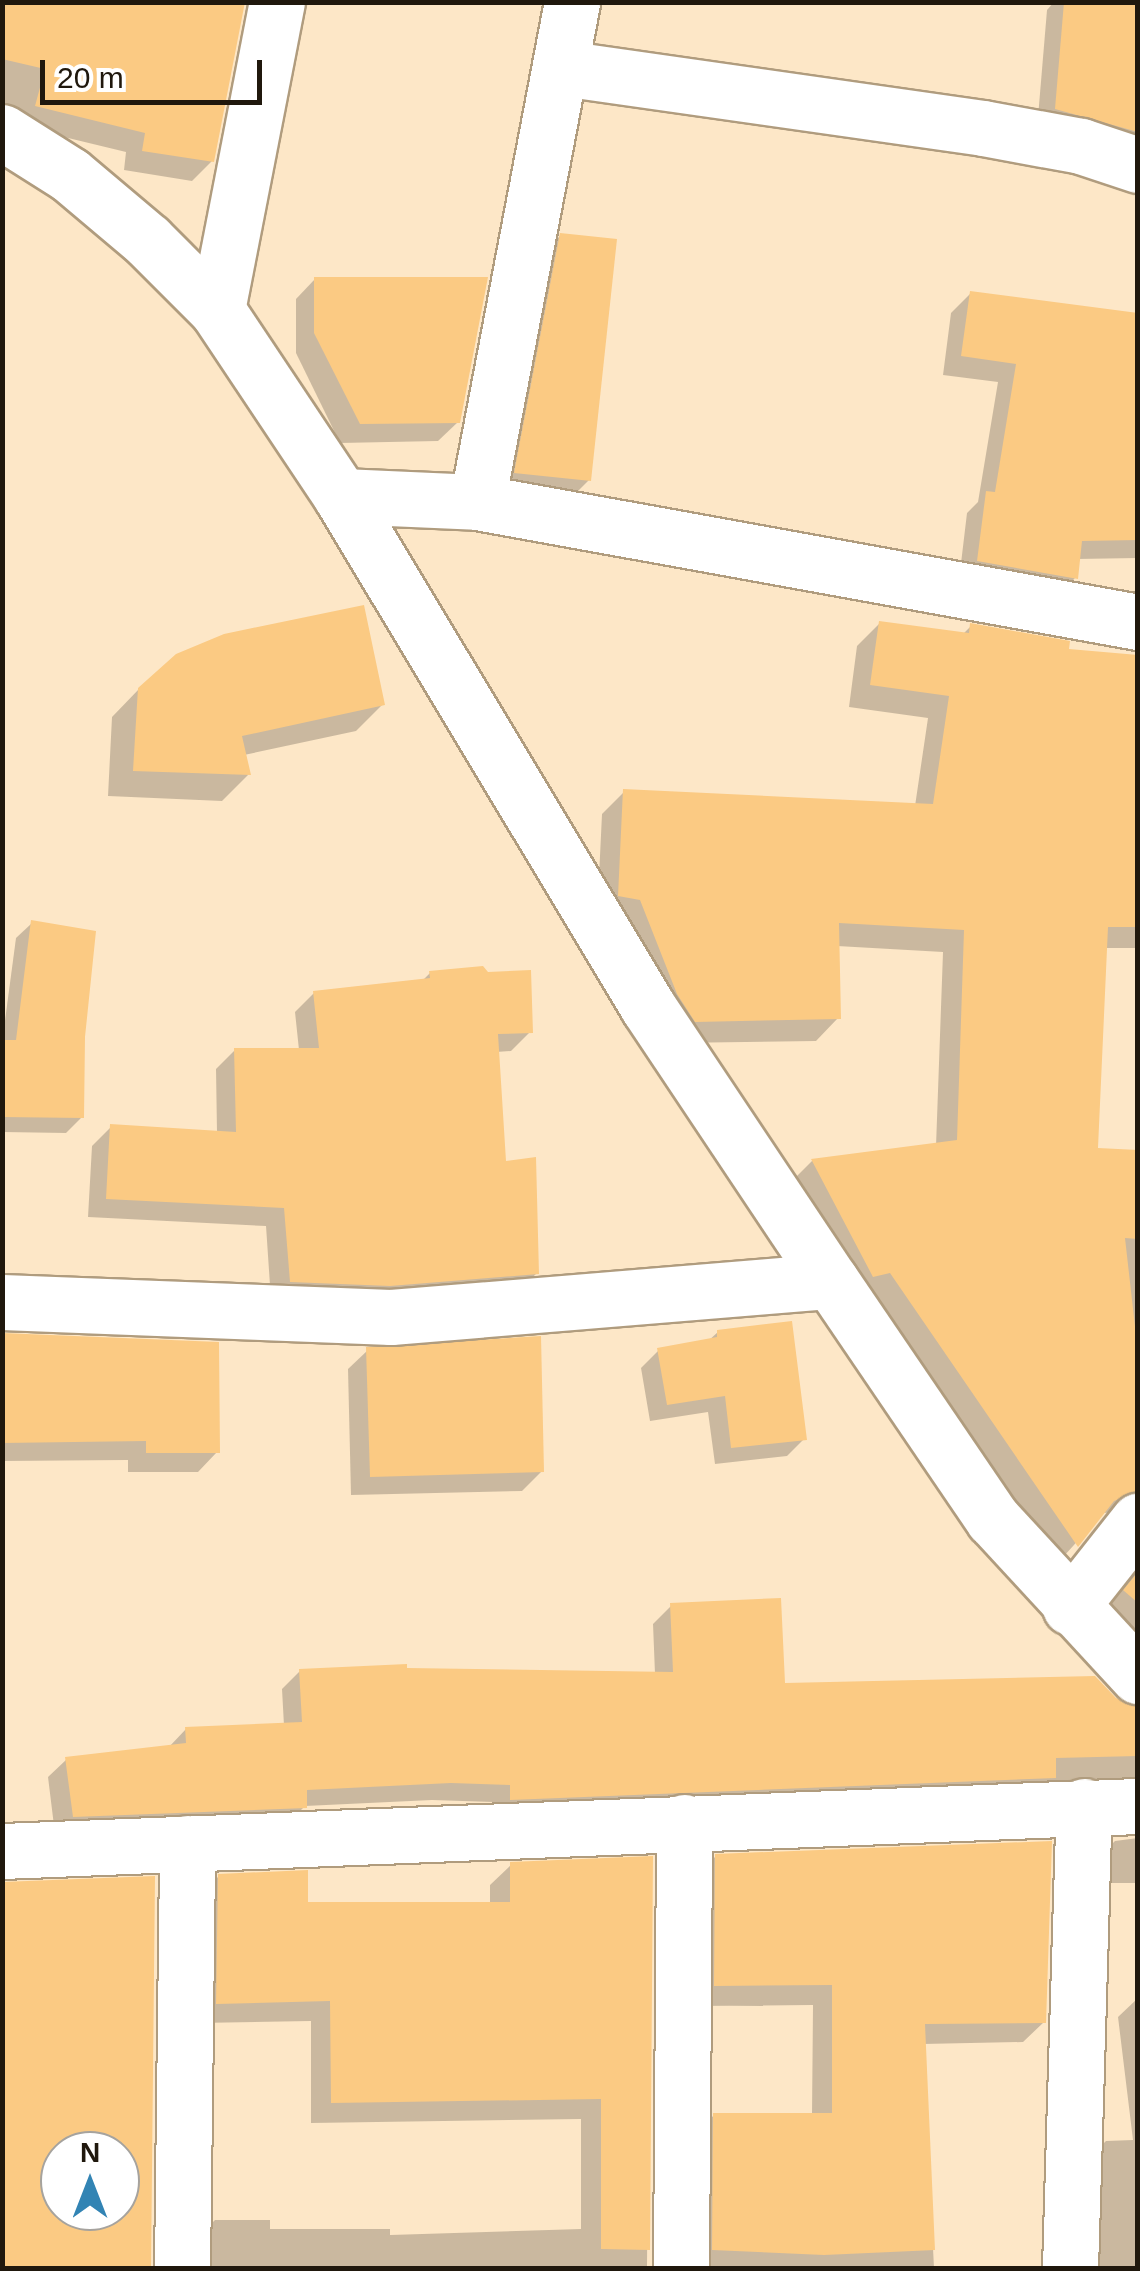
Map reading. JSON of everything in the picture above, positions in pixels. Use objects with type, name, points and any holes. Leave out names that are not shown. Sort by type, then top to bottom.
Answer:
[{"type":"street","points":[[216,310],[278,2]]},
{"type":"street","points":[[476,502],[572,2]]},
{"type":"street","points":[[562,68],[983,128],[1081,146],[1138,166]]},
{"type":"street","points":[[2,132],[70,176],[148,241],[216,310],[341,496],[648,1007],[831,1282],[993,1519],[1070,1607],[1138,1676]]},
{"type":"street","points":[[341,496],[476,502],[1138,622]]},
{"type":"street","points":[[2,1302],[391,1317],[831,1282]]},
{"type":"street","points":[[1070,1607],[1138,1521]]},
{"type":"street","points":[[2,1850],[1111,1806],[1070,2268]]},
{"type":"street","points":[[681,2268],[684,1822]]},
{"type":"street","points":[[182,2268],[186,1843]]},
{"type":"building","points":[[2,2],[245,2],[214,162],[142,151],[145,133],[35,106],[45,69],[2,59]]},
{"type":"building","points":[[1064,2],[1138,2],[1138,132],[1055,109]]},
{"type":"building","points":[[560,233],[617,239],[591,481],[514,473]]},
{"type":"building","points":[[314,277],[488,277],[460,423],[360,424],[314,333]]},
{"type":"building","points":[[970,291],[1138,313],[1138,540],[1082,541],[1078,579],[977,561],[986,491],[995,492],[1016,364],[961,356]]},
{"type":"building","points":[[364,605],[385,705],[242,736],[251,775],[133,771],[138,688],[176,654],[224,634]]},
{"type":"building","points":[[879,621],[969,633],[970,623],[1070,641],[1069,649],[1138,655],[1138,927],[1108,927],[1098,1148],[1138,1150],[1138,1239],[1125,1238],[1138,1353],[1138,1491],[1114,1501],[1078,1547],[890,1273],[873,1277],[811,1159],[957,1140],[964,930],[839,923],[841,1019],[695,1022],[677,994],[640,900],[618,896],[623,789],[933,804],[949,696],[870,685]]},
{"type":"building","points":[[31,920],[96,931],[85,1037],[84,1118],[2,1117],[2,1040],[16,1040]]},
{"type":"building","points":[[483,966],[488,972],[531,970],[533,1033],[498,1034],[506,1161],[536,1157],[539,1274],[390,1286],[290,1282],[284,1208],[106,1199],[110,1124],[236,1132],[234,1048],[319,1048],[313,991],[430,978],[429,971]]},
{"type":"building","points":[[792,1321],[807,1440],[731,1448],[725,1396],[667,1405],[657,1348],[717,1337],[717,1330]]},
{"type":"building","points":[[2,1333],[219,1342],[220,1453],[146,1453],[146,1441],[2,1443]]},
{"type":"building","points":[[541,1336],[544,1472],[370,1477],[366,1347]]},
{"type":"building","points":[[1138,1572],[1138,1603],[1123,1590]]},
{"type":"building","points":[[781,1598],[785,1683],[1095,1676],[1116,1698],[1138,1706],[1138,1756],[1056,1758],[1056,1778],[510,1800],[510,1785],[451,1783],[307,1790],[307,1808],[73,1817],[65,1757],[186,1743],[185,1727],[302,1722],[299,1669],[407,1664],[407,1668],[673,1672],[670,1603]]},
{"type":"building","points":[[1052,1841],[1046,2023],[925,2024],[935,2250],[824,2255],[712,2250],[713,2113],[832,2113],[832,1985],[714,1986],[715,1854]]},
{"type":"building","points":[[653,1856],[650,2250],[601,2249],[601,2099],[331,2103],[330,2001],[216,2004],[218,1874],[308,1870],[308,1902],[510,1902],[510,1862]]},
{"type":"building","points":[[155,1876],[151,2268],[2,2268],[2,1882]]}]
